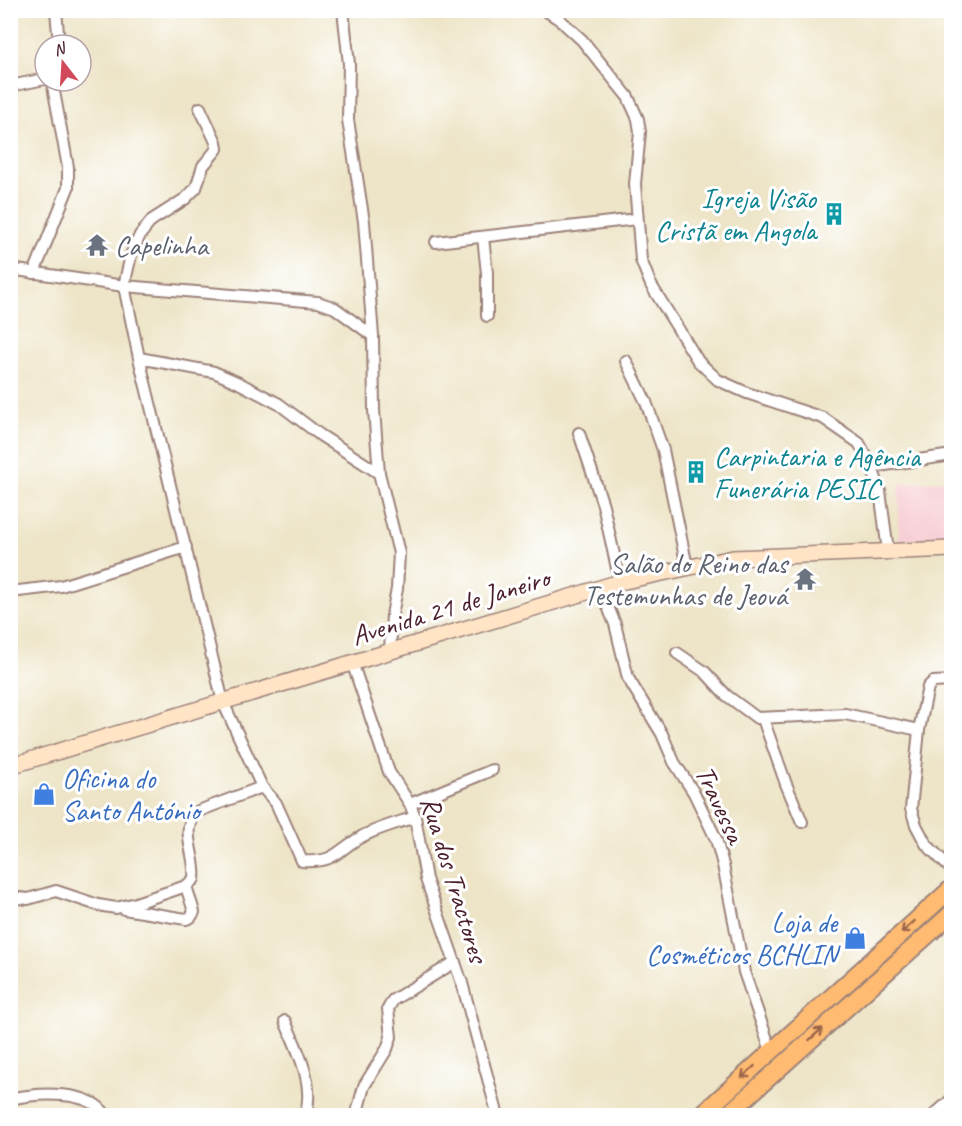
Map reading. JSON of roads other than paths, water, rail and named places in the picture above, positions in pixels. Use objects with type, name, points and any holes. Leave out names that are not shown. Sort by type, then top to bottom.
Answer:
[{"type":"main road","name":"Avenida 21 de Janeiro","points":[[10,766],[620,582],[733,558],[951,549]]},
{"type":"main road","points":[[700,1116],[951,888]]},
{"type":"main road","points":[[726,1116],[951,913]]},
{"type":"street","points":[[56,10],[58,33]]},
{"type":"street","points":[[343,10],[349,64],[348,120],[364,222],[373,336],[374,410],[380,473],[399,553],[390,651]]},
{"type":"street","points":[[545,10],[582,40],[628,97],[638,119],[640,132],[635,184],[641,260],[651,285],[698,361],[718,380],[778,404],[823,418],[859,443],[872,467],[879,491],[888,551]]},
{"type":"street","points":[[10,86],[33,82]]},
{"type":"street","points":[[34,273],[68,188],[68,167],[54,93]]},
{"type":"street","points":[[200,108],[217,149],[203,166],[196,188],[185,199],[153,220],[140,235],[131,255],[124,286],[139,358],[223,702],[262,787],[276,803],[302,861],[319,862],[333,857],[361,837],[415,817]]},
{"type":"street","points":[[436,242],[637,219]]},
{"type":"street","points":[[483,237],[487,273],[487,316]]},
{"type":"street","points":[[10,269],[124,286],[318,302],[335,308],[373,336]]},
{"type":"street","points":[[139,358],[214,372],[239,383],[279,404],[320,435],[380,473]]},
{"type":"street","points":[[626,361],[646,402],[663,450],[687,567]]},
{"type":"street","points":[[579,433],[603,505],[620,582]]},
{"type":"street","points":[[872,467],[951,455]]},
{"type":"street","points":[[10,592],[61,586],[186,547]]},
{"type":"street","name":"Travessa","points":[[600,587],[615,624],[628,678],[662,734],[716,839],[744,972],[771,1051]]},
{"type":"street","points":[[677,653],[705,672],[726,695],[752,715],[763,719],[781,716],[845,714],[919,730]]},
{"type":"street","name":"Rua dos Tractores","points":[[352,662],[389,772],[410,804],[415,817],[426,879],[455,962],[498,1116]]},
{"type":"street","points":[[951,681],[933,682],[928,687],[919,730],[911,809],[926,844],[951,870]]},
{"type":"street","points":[[763,719],[802,822]]},
{"type":"street","points":[[410,804],[492,770]]},
{"type":"street","points":[[116,908],[186,886],[194,879],[195,869],[187,826],[189,818],[196,812],[262,787]]},
{"type":"street","points":[[10,897],[28,898],[56,891],[98,905],[186,919],[194,912],[186,886]]},
{"type":"street","points":[[356,1116],[364,1086],[387,1049],[391,1037],[387,1009],[393,1000],[455,962]]},
{"type":"street","points":[[285,1021],[303,1065],[308,1085],[306,1116]]},
{"type":"street","points":[[10,1099],[30,1095],[71,1096],[95,1102],[106,1116]]},
{"type":"street","points":[[933,1116],[951,1099]]},
{"type":"place","name":"Igreja Visão Cristã em Angola","points":[[834,214]]},
{"type":"place","name":"Capelinha","points":[[97,245]]},
{"type":"place","name":"Carpintaria e Agência Funerária PESIC","points":[[696,472]]},
{"type":"place","name":"Salão do Reino das Testemunhas de Jeová","points":[[805,579]]},
{"type":"place","name":"Oficina do Santo António","points":[[44,794]]},
{"type":"place","name":"Loja de Cosméticos BCHLIN","points":[[855,938]]}]
